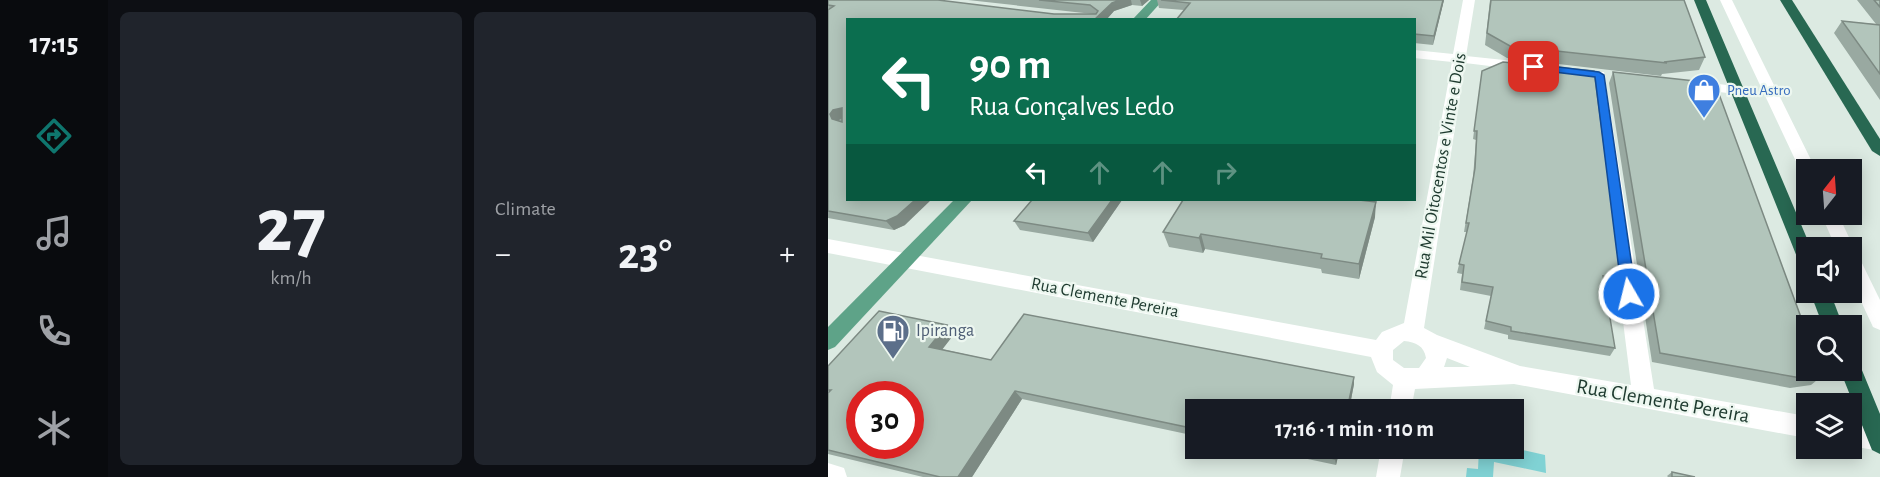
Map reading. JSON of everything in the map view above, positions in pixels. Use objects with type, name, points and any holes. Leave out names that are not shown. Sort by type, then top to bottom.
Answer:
[{"type":"highway","points":[[1700,0],[1798,237]]},
{"type":"highway","points":[[1786,0],[1880,151]]},
{"type":"highway","points":[[1855,381],[1880,441]]},
{"type":"main road","points":[[1140,18],[1157,0]]},
{"type":"main road","points":[[828,341],[963,201]]},
{"type":"street","name":"Rua Mil Oitocentos e Vinte e Dois","points":[[1422,337],[1469,0]]},
{"type":"street","points":[[1726,0],[1803,159]]},
{"type":"street","points":[[1416,54],[1534,67]]},
{"type":"street","points":[[1599,75],[1644,398]]},
{"type":"street","points":[[1663,82],[1736,90]]},
{"type":"street","name":"Rua Clemente Pereira","points":[[828,246],[1381,350]]},
{"type":"street","points":[[1862,283],[1880,321]]},
{"type":"street","points":[[1405,399],[1415,378],[1437,360],[1436,351],[1422,337],[1393,335],[1381,350],[1382,363],[1391,374],[1415,378]]},
{"type":"street","name":"Rua Clemente Pereira","points":[[1422,337],[1520,376]]},
{"type":"street","name":"Rua Clemente Pereira","points":[[1415,378],[1520,376],[1796,425]]},
{"type":"street","points":[[1862,437],[1880,441]]},
{"type":"street","points":[[1388,477],[1391,459]]},
{"type":"street","points":[[828,475],[835,477]]},
{"type":"water","points":[[1524,450],[1545,455],[1546,473],[1494,462],[1493,477],[1466,477],[1467,468],[1478,469],[1478,459],[1524,459]]},
{"type":"building","points":[[828,0],[938,0],[1054,14],[1096,14],[1098,11],[1090,5],[1039,0],[1120,0],[1112,3],[1096,18],[846,18],[846,201],[914,201],[897,216],[886,221],[828,211],[828,10],[834,6],[828,5]],"holes":[[[842,108],[842,122],[832,119],[830,114],[833,110]]]},
{"type":"building","points":[[1161,0],[1443,0],[1434,36],[1416,34],[1416,18],[1178,18],[1190,3]]},
{"type":"building","points":[[1491,0],[1684,0],[1705,57],[1664,62],[1667,63],[1510,46],[1487,33]]},
{"type":"building","points":[[1842,21],[1880,25],[1880,74]]},
{"type":"building","points":[[1503,62],[1594,71],[1622,279],[1603,276],[1615,348],[1511,331],[1511,327],[1486,321],[1493,287],[1462,282],[1464,265],[1459,264],[1469,223],[1466,223],[1475,168],[1477,131],[1474,131],[1482,71]]},
{"type":"building","points":[[1613,72],[1695,81],[1719,94],[1800,315],[1796,315],[1796,377],[1660,353]]},
{"type":"building","points":[[1031,201],[1111,201],[1088,233],[1014,221]]},
{"type":"building","points":[[1182,201],[1376,202],[1359,264],[1321,258],[1322,254],[1201,234],[1199,238],[1163,232]]},
{"type":"building","points":[[879,311],[947,325],[929,347],[991,360],[1024,314],[1354,377],[1349,399],[1185,399],[1185,427],[1015,391],[958,477],[940,477],[865,459],[924,459],[924,381],[846,381],[846,454],[828,450],[828,393],[831,390],[828,390],[828,366]]},
{"type":"building","points":[[1672,472],[1695,477],[1672,477]]},
{"type":"place","name":"Pneu Astro","points":[[1704,119]]},
{"type":"place","name":"Ipiranga","points":[[893,360]]},
{"type":"route","points":[[1534,67],[1599,75],[1629,294]]}]
